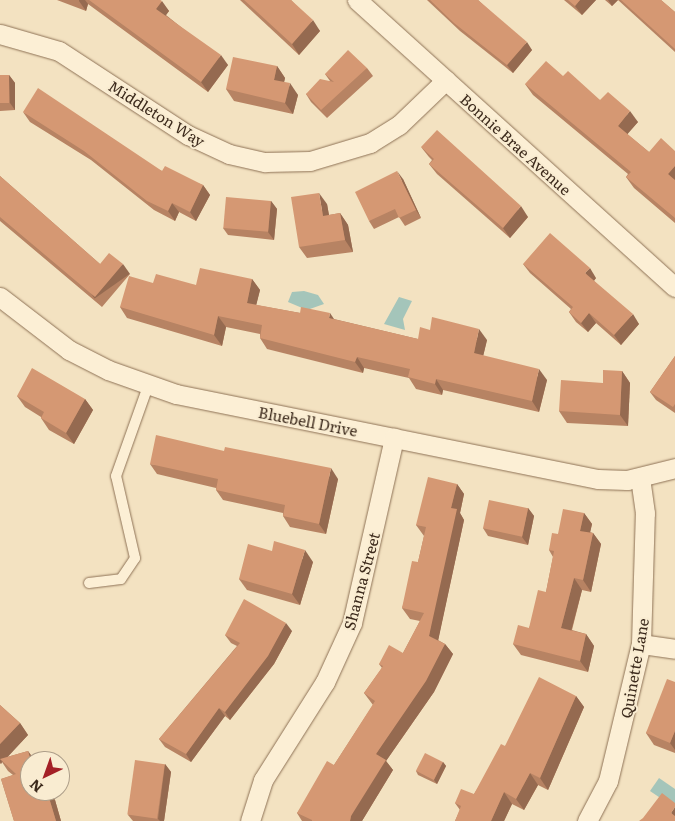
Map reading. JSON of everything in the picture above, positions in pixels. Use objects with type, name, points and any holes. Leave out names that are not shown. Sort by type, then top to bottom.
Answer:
[{"type":"street","name":"Bonnie Brae Avenue","points":[[357,0],[675,287]]},
{"type":"street","name":"Middleton Way","points":[[0,34],[59,51],[188,135],[229,154],[265,162],[310,161],[370,143],[399,126],[446,80]]},
{"type":"street","name":"Bluebell Drive","points":[[0,297],[68,350],[148,386],[598,479],[640,479],[675,468]]},
{"type":"street","name":"Shanna Street","points":[[250,821],[263,780],[325,682],[352,623],[394,438]]},
{"type":"street","name":"Quinette Lane","points":[[587,821],[608,781],[641,644],[645,512],[640,479]]},
{"type":"street","points":[[641,644],[675,649]]},
{"type":"lane","points":[[89,583],[121,579],[135,558],[116,476],[148,386]]},
{"type":"water","points":[[304,291],[318,295],[324,304],[307,310],[288,302],[292,292]]},
{"type":"water","points":[[399,297],[412,301],[403,319],[405,330],[384,324]]},
{"type":"water","points":[[659,778],[675,789],[675,808],[650,791]]},
{"type":"building","points":[[89,0],[160,0],[162,1],[156,9],[221,55],[201,82]]},
{"type":"building","points":[[244,0],[291,0],[313,20],[292,44]]},
{"type":"building","points":[[430,0],[478,0],[527,42],[507,65],[454,23]]},
{"type":"building","points":[[568,0],[580,0],[575,6]]},
{"type":"building","points":[[621,0],[661,0],[675,12],[675,49]]},
{"type":"building","points":[[348,50],[367,68],[321,110],[306,94],[320,79],[334,82],[325,74]]},
{"type":"building","points":[[233,57],[277,66],[274,80],[290,83],[285,103],[226,89]]},
{"type":"building","points":[[546,61],[563,76],[568,71],[600,100],[608,92],[630,111],[618,126],[649,152],[661,138],[675,151],[675,166],[668,174],[675,180],[675,218],[626,177],[631,172],[525,84]]},
{"type":"building","points":[[0,75],[9,75],[9,103],[0,103]]},
{"type":"building","points":[[38,88],[162,171],[165,166],[203,185],[190,212],[172,203],[168,211],[147,201],[84,151],[23,112]]},
{"type":"building","points":[[437,130],[521,206],[503,228],[429,164],[434,159],[421,147]]},
{"type":"building","points":[[397,171],[416,210],[399,218],[395,209],[369,221],[355,192]]},
{"type":"building","points":[[0,176],[100,264],[109,253],[123,264],[95,297],[0,217]]},
{"type":"building","points":[[319,193],[323,216],[340,213],[345,240],[299,247],[291,197]]},
{"type":"building","points":[[226,197],[271,201],[268,232],[223,228]]},
{"type":"building","points":[[550,233],[590,268],[585,273],[633,314],[614,335],[589,313],[581,323],[569,312],[573,307],[523,264]]},
{"type":"building","points":[[200,268],[252,279],[247,303],[300,313],[301,307],[330,313],[329,318],[418,339],[420,327],[430,330],[432,317],[479,329],[474,353],[539,369],[532,401],[436,379],[435,384],[408,377],[410,369],[357,357],[355,362],[260,338],[262,325],[218,316],[214,335],[120,307],[129,276],[153,283],[156,274],[196,285]]},
{"type":"building","points":[[675,356],[675,404],[673,407],[650,392]]},
{"type":"building","points":[[32,368],[85,399],[66,433],[41,418],[44,412],[17,396]]},
{"type":"building","points":[[603,370],[622,371],[620,415],[559,411],[561,380],[603,383]]},
{"type":"building","points":[[156,435],[224,451],[225,447],[331,468],[319,524],[283,516],[285,505],[216,490],[218,479],[150,464]]},
{"type":"building","points":[[428,477],[457,484],[451,508],[457,509],[429,636],[445,644],[426,681],[376,754],[386,760],[351,816],[350,821],[312,821],[297,813],[327,761],[334,765],[375,701],[364,693],[383,666],[379,664],[389,645],[403,653],[424,613],[402,608],[412,561],[418,562],[426,527],[416,525]]},
{"type":"building","points":[[489,500],[528,508],[522,537],[483,528]]},
{"type":"building","points":[[563,509],[584,513],[580,531],[593,533],[583,580],[574,578],[561,628],[586,634],[580,661],[513,644],[518,625],[529,628],[538,590],[546,592],[554,551],[549,550],[552,533],[558,534]]},
{"type":"building","points":[[274,541],[305,550],[292,594],[239,579],[248,544],[272,551]]},
{"type":"building","points":[[244,599],[286,623],[268,656],[225,712],[219,708],[186,754],[159,739],[240,643],[225,635]]},
{"type":"building","points":[[539,677],[576,696],[540,778],[530,773],[516,799],[504,792],[491,821],[455,821],[461,806],[455,803],[461,789],[474,794],[501,744],[505,746]]},
{"type":"building","points":[[667,679],[675,682],[675,731],[670,743],[646,733]]},
{"type":"building","points":[[0,705],[20,723],[0,744]]},
{"type":"building","points":[[20,753],[20,801],[50,801],[56,821],[14,821],[1,779],[16,774],[0,759]]},
{"type":"building","points":[[425,753],[443,762],[434,780],[416,771]]},
{"type":"building","points":[[135,760],[165,764],[157,819],[127,814]]},
{"type":"building","points":[[662,793],[675,803],[671,813],[675,816],[675,821],[639,821],[643,818]]}]
